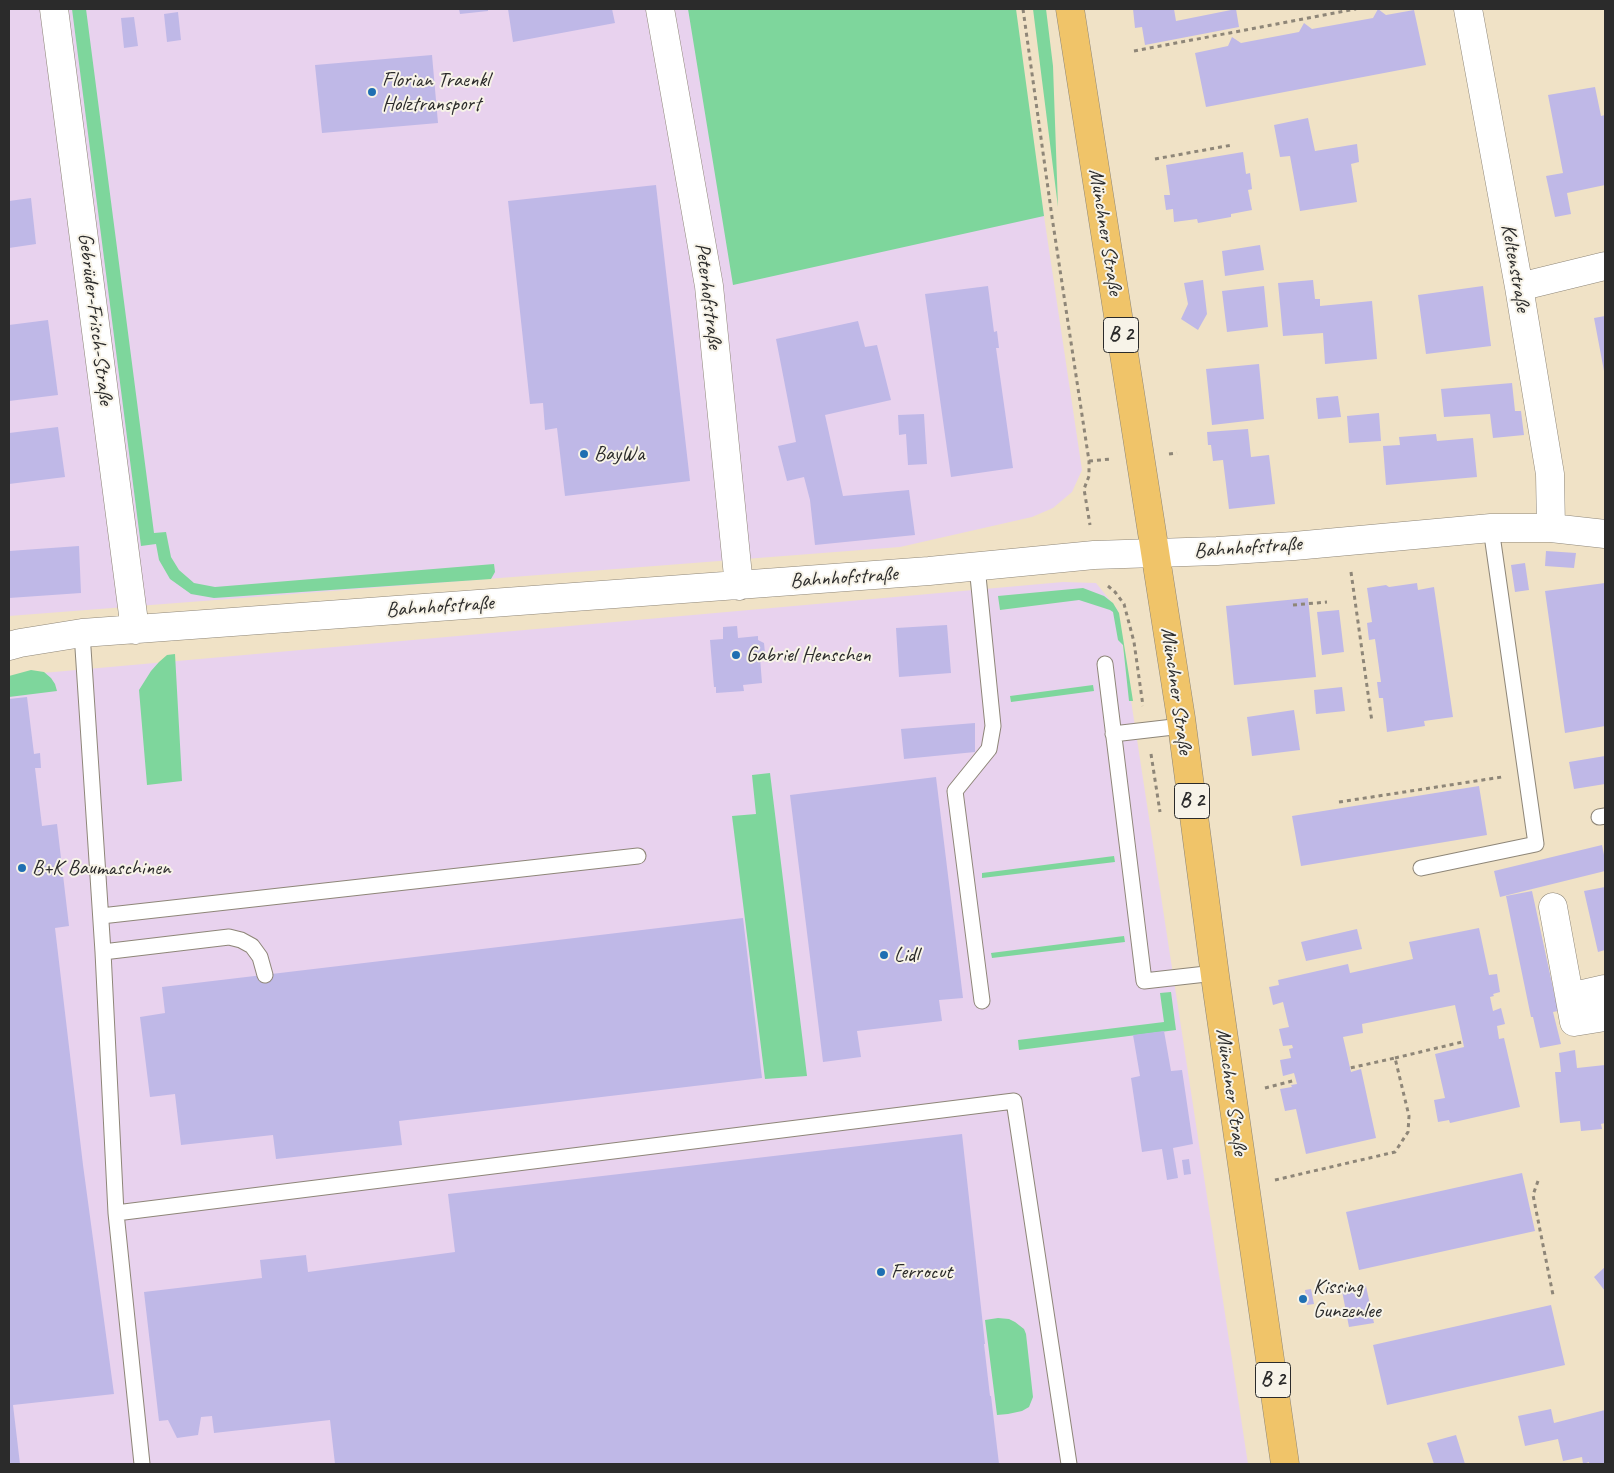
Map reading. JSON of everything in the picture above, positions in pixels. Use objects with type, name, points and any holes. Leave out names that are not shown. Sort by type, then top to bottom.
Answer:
[{"type":"main road","name":"Münchner Straße","points":[[1070,9],[1182,726],[1214,973],[1285,1464]]},
{"type":"street","name":"Gebrüder-Frisch-Straße","points":[[54,9],[135,630]]},
{"type":"street","name":"Peterhofstraße","points":[[660,9],[708,286],[739,586]]},
{"type":"street","name":"Keltenstraße","points":[[1468,9],[1519,287],[1550,474],[1551,528]]},
{"type":"street","points":[[1519,287],[1605,266]]},
{"type":"street","name":"Bahnhofstraße","points":[[9,646],[82,634],[739,586],[1080,556],[1217,551],[1491,528],[1551,528],[1605,534]]},
{"type":"street","points":[[1553,907],[1574,1022],[1605,1017]]},
{"type":"street","points":[[1570,997],[1605,989]]},
{"type":"lane","points":[[1421,868],[1536,844],[1491,528]]},
{"type":"lane","points":[[978,566],[993,726],[989,749],[955,791],[982,1001]]},
{"type":"lane","points":[[82,634],[101,916],[116,1213],[142,1464]]},
{"type":"lane","points":[[1105,664],[1144,981],[1214,973]]},
{"type":"lane","points":[[1113,734],[1182,726]]},
{"type":"lane","points":[[101,916],[638,856]]},
{"type":"lane","points":[[103,952],[229,937],[241,940],[252,946],[260,957],[265,975]]},
{"type":"lane","points":[[116,1213],[1014,1101],[1069,1464]]},
{"type":"path","points":[[1023,9],[1089,461],[1089,476],[1084,489]]},
{"type":"path","points":[[1134,50],[1356,9]]},
{"type":"path","points":[[1155,159],[1232,145]]},
{"type":"path","points":[[1346,541],[1372,722]]},
{"type":"path","points":[[1293,605],[1327,602]]},
{"type":"path","points":[[1339,802],[1525,773]]},
{"type":"path","points":[[1350,1068],[1462,1042]]},
{"type":"path","points":[[1275,1180],[1394,1152],[1408,1132],[1409,1116],[1395,1058]]},
{"type":"path","points":[[1265,1088],[1296,1080]]},
{"type":"path","points":[[1538,1181],[1533,1195],[1553,1295]]},
{"type":"shaded area","points":[[9,9],[1013,9],[1082,470],[1072,492],[1053,508],[1032,517],[900,547],[9,616]]},
{"type":"shaded area","points":[[1063,582],[1096,583],[1117,609],[1248,1464],[9,1464],[9,676]]},
{"type":"green space","points":[[72,9],[86,9],[154,533],[166,532],[171,557],[179,570],[194,583],[215,587],[494,564],[495,572],[491,579],[214,598],[191,594],[170,579],[159,560],[156,544],[141,546]]},
{"type":"green space","points":[[688,9],[1016,9],[1044,216],[733,285]]},
{"type":"green space","points":[[1033,9],[1046,9],[1053,66],[1058,207]]},
{"type":"green space","points":[[1083,588],[1104,596],[1113,603],[1119,613],[1133,701],[1129,701],[1123,645],[1118,640],[1113,612],[1079,600],[1000,610],[998,596]]},
{"type":"green space","points":[[175,654],[182,781],[147,785],[139,690],[159,662],[167,655]]},
{"type":"green space","points":[[31,670],[44,672],[51,678],[57,691],[9,697],[9,676]]},
{"type":"green space","points":[[1093,685],[1094,691],[1011,702],[1010,696]]},
{"type":"green space","points":[[770,773],[807,1076],[765,1079],[732,816],[756,814],[752,775]]},
{"type":"green space","points":[[1114,856],[1115,862],[982,878],[982,873]]},
{"type":"green space","points":[[1124,936],[1125,942],[992,958],[991,953]]},
{"type":"green space","points":[[1171,992],[1176,1030],[1019,1050],[1018,1040],[1164,1022],[1160,993]]},
{"type":"green space","points":[[1009,1319],[1024,1329],[1033,1397],[1029,1407],[1022,1411],[997,1415],[985,1320]]},
{"type":"building","points":[[459,9],[488,9],[488,11],[460,14]]},
{"type":"building","points":[[508,9],[612,9],[615,23],[513,42]]},
{"type":"building","points":[[1133,9],[1174,9],[1176,21],[1236,9],[1239,27],[1145,45],[1142,27],[1135,28]]},
{"type":"building","points":[[1378,9],[1386,15],[1414,10],[1426,65],[1206,107],[1195,53],[1228,46],[1232,37],[1241,43],[1299,32],[1304,23],[1312,29],[1373,18]]},
{"type":"building","points":[[178,12],[181,40],[167,42],[164,14]]},
{"type":"building","points":[[134,17],[138,46],[124,48],[121,18]]},
{"type":"building","points":[[432,55],[438,123],[322,133],[315,65]]},
{"type":"building","points":[[1595,87],[1601,116],[1605,115],[1605,185],[1567,193],[1571,214],[1555,217],[1546,176],[1563,173],[1548,95]]},
{"type":"building","points":[[1308,118],[1315,151],[1357,144],[1359,162],[1351,164],[1357,202],[1300,211],[1290,156],[1280,157],[1274,125]]},
{"type":"building","points":[[1243,152],[1246,174],[1250,173],[1252,189],[1248,190],[1252,210],[1231,214],[1231,217],[1198,223],[1197,219],[1174,222],[1173,209],[1166,210],[1164,195],[1170,195],[1166,165]]},
{"type":"building","points":[[656,185],[690,481],[565,496],[557,428],[545,430],[543,403],[530,404],[508,201]]},
{"type":"building","points":[[31,198],[36,244],[9,248],[9,201]]},
{"type":"building","points":[[1260,245],[1264,270],[1225,276],[1222,251]]},
{"type":"building","points":[[1203,280],[1207,314],[1198,330],[1181,319],[1188,304],[1184,283]]},
{"type":"building","points":[[1313,280],[1315,299],[1320,299],[1320,306],[1372,301],[1377,359],[1325,364],[1323,333],[1283,336],[1278,283]]},
{"type":"building","points":[[988,286],[994,332],[997,331],[999,348],[996,348],[1013,468],[951,477],[925,294]]},
{"type":"building","points":[[1264,286],[1268,327],[1227,332],[1222,291]]},
{"type":"building","points":[[1483,286],[1491,346],[1426,354],[1418,295]]},
{"type":"building","points":[[1605,316],[1605,371],[1604,371],[1594,318]]},
{"type":"building","points":[[48,320],[58,395],[9,401],[9,325]]},
{"type":"building","points":[[858,321],[865,347],[877,345],[891,400],[825,415],[843,496],[909,490],[915,535],[815,545],[810,500],[804,477],[787,481],[778,446],[796,442],[776,339]]},
{"type":"building","points":[[1259,364],[1264,419],[1212,425],[1206,369]]},
{"type":"building","points":[[1512,383],[1515,411],[1521,411],[1524,435],[1493,438],[1490,414],[1444,417],[1441,389]]},
{"type":"building","points":[[1338,396],[1341,417],[1318,419],[1316,398]]},
{"type":"building","points":[[1379,413],[1381,441],[1349,443],[1347,416]]},
{"type":"building","points":[[924,414],[927,464],[908,465],[906,434],[899,435],[898,415]]},
{"type":"building","points":[[58,427],[65,477],[9,484],[9,433]]},
{"type":"building","points":[[1248,429],[1251,457],[1269,455],[1275,504],[1229,509],[1223,460],[1213,461],[1211,445],[1208,445],[1207,432]]},
{"type":"building","points":[[1436,434],[1437,441],[1473,438],[1477,477],[1386,485],[1383,446],[1400,445],[1399,437]]},
{"type":"building","points":[[79,546],[81,593],[9,598],[9,551]]},
{"type":"building","points":[[1546,551],[1576,553],[1574,568],[1545,566]]},
{"type":"building","points":[[1525,563],[1529,590],[1515,592],[1511,565]]},
{"type":"building","points":[[1417,583],[1418,590],[1434,587],[1453,717],[1424,721],[1425,726],[1387,732],[1383,698],[1379,698],[1377,682],[1381,682],[1375,639],[1369,640],[1367,623],[1372,622],[1367,588]]},
{"type":"building","points":[[1605,583],[1605,726],[1565,733],[1545,591]]},
{"type":"building","points":[[1308,598],[1316,677],[1234,685],[1226,606]]},
{"type":"building","points":[[1339,610],[1344,652],[1322,655],[1317,612]]},
{"type":"building","points":[[947,625],[951,673],[899,677],[896,628]]},
{"type":"building","points":[[737,626],[738,638],[758,636],[758,640],[764,643],[765,653],[760,658],[762,683],[743,685],[744,691],[716,693],[710,640],[723,639],[723,627]]},
{"type":"building","points":[[1342,687],[1345,711],[1316,714],[1314,690]]},
{"type":"building","points":[[27,697],[34,754],[40,753],[41,768],[35,768],[42,826],[57,824],[69,926],[55,928],[83,1165],[114,1394],[13,1405],[20,1464],[9,1464],[9,699]]},
{"type":"building","points":[[1294,710],[1300,750],[1252,756],[1247,717]]},
{"type":"building","points":[[975,723],[975,752],[904,759],[901,729]]},
{"type":"building","points":[[1605,756],[1605,784],[1574,789],[1569,762]]},
{"type":"building","name":"Lidl","points":[[936,777],[963,998],[939,1000],[942,1021],[857,1031],[861,1057],[823,1062],[790,795]]},
{"type":"building","points":[[1479,786],[1487,835],[1301,866],[1292,816]]},
{"type":"building","points":[[1602,845],[1605,871],[1500,897],[1494,871]]},
{"type":"building","points":[[1605,887],[1605,950],[1598,952],[1584,891]]},
{"type":"building","points":[[1532,891],[1558,1011],[1553,1012],[1561,1044],[1540,1048],[1533,1017],[1531,1017],[1506,896]]},
{"type":"building","points":[[743,918],[762,1078],[399,1121],[402,1145],[276,1159],[273,1135],[181,1145],[175,1094],[150,1097],[140,1017],[165,1013],[162,987]]},
{"type":"building","points":[[1479,928],[1489,975],[1497,974],[1500,992],[1490,997],[1493,1011],[1501,1008],[1505,1024],[1497,1026],[1499,1039],[1504,1038],[1520,1107],[1450,1123],[1449,1120],[1438,1122],[1434,1100],[1445,1098],[1435,1054],[1464,1047],[1455,1005],[1362,1024],[1363,1033],[1343,1037],[1351,1072],[1361,1069],[1376,1138],[1306,1154],[1296,1109],[1285,1111],[1280,1089],[1297,1084],[1294,1073],[1283,1076],[1280,1060],[1291,1058],[1289,1049],[1293,1048],[1292,1045],[1283,1046],[1279,1029],[1289,1027],[1283,1002],[1273,1005],[1269,987],[1279,985],[1278,980],[1348,964],[1350,973],[1413,959],[1409,942]]},
{"type":"building","points":[[1357,929],[1362,949],[1306,961],[1301,942]]},
{"type":"building","points":[[1164,1031],[1171,1071],[1182,1070],[1193,1144],[1173,1148],[1178,1178],[1167,1180],[1162,1149],[1142,1152],[1131,1078],[1140,1076],[1133,1035]]},
{"type":"building","points":[[1575,1050],[1577,1068],[1605,1065],[1605,1123],[1601,1124],[1602,1129],[1581,1131],[1580,1121],[1560,1123],[1555,1072],[1561,1072],[1559,1053]]},
{"type":"building","points":[[962,1134],[984,1344],[999,1464],[335,1464],[330,1420],[214,1433],[212,1416],[201,1417],[198,1435],[177,1438],[168,1420],[159,1421],[144,1292],[262,1278],[260,1260],[306,1255],[308,1272],[455,1252],[448,1194]]},
{"type":"building","points":[[1189,1159],[1191,1174],[1184,1175],[1182,1160]]},
{"type":"building","points":[[1522,1173],[1535,1231],[1359,1270],[1346,1212]]},
{"type":"building","points":[[1605,1267],[1605,1291],[1594,1277]]},
{"type":"building","points":[[1366,1286],[1374,1323],[1349,1327],[1342,1291]]},
{"type":"building","points":[[1311,1289],[1314,1304],[1307,1305],[1305,1290]]},
{"type":"building","points":[[1551,1305],[1565,1365],[1387,1405],[1373,1345]]},
{"type":"building","points":[[1551,1409],[1554,1423],[1605,1410],[1605,1464],[1589,1464],[1589,1462],[1583,1464],[1582,1457],[1563,1461],[1558,1439],[1525,1446],[1518,1416]]},
{"type":"building","points":[[1456,1435],[1465,1464],[1434,1464],[1427,1443]]},
{"type":"place","name":"Florian Traenkl Holztransport","points":[[372,92]]},
{"type":"place","name":"BayWa","points":[[584,454]]},
{"type":"place","name":"Gabriel Henschen","points":[[736,655]]},
{"type":"place","name":"B+K Baumaschinen","points":[[22,868]]},
{"type":"place","name":"Lidl","points":[[884,955]]},
{"type":"place","name":"Ferrocut","points":[[881,1272]]},
{"type":"place","name":"Kissing Gunzenlee","points":[[1303,1299]]}]
